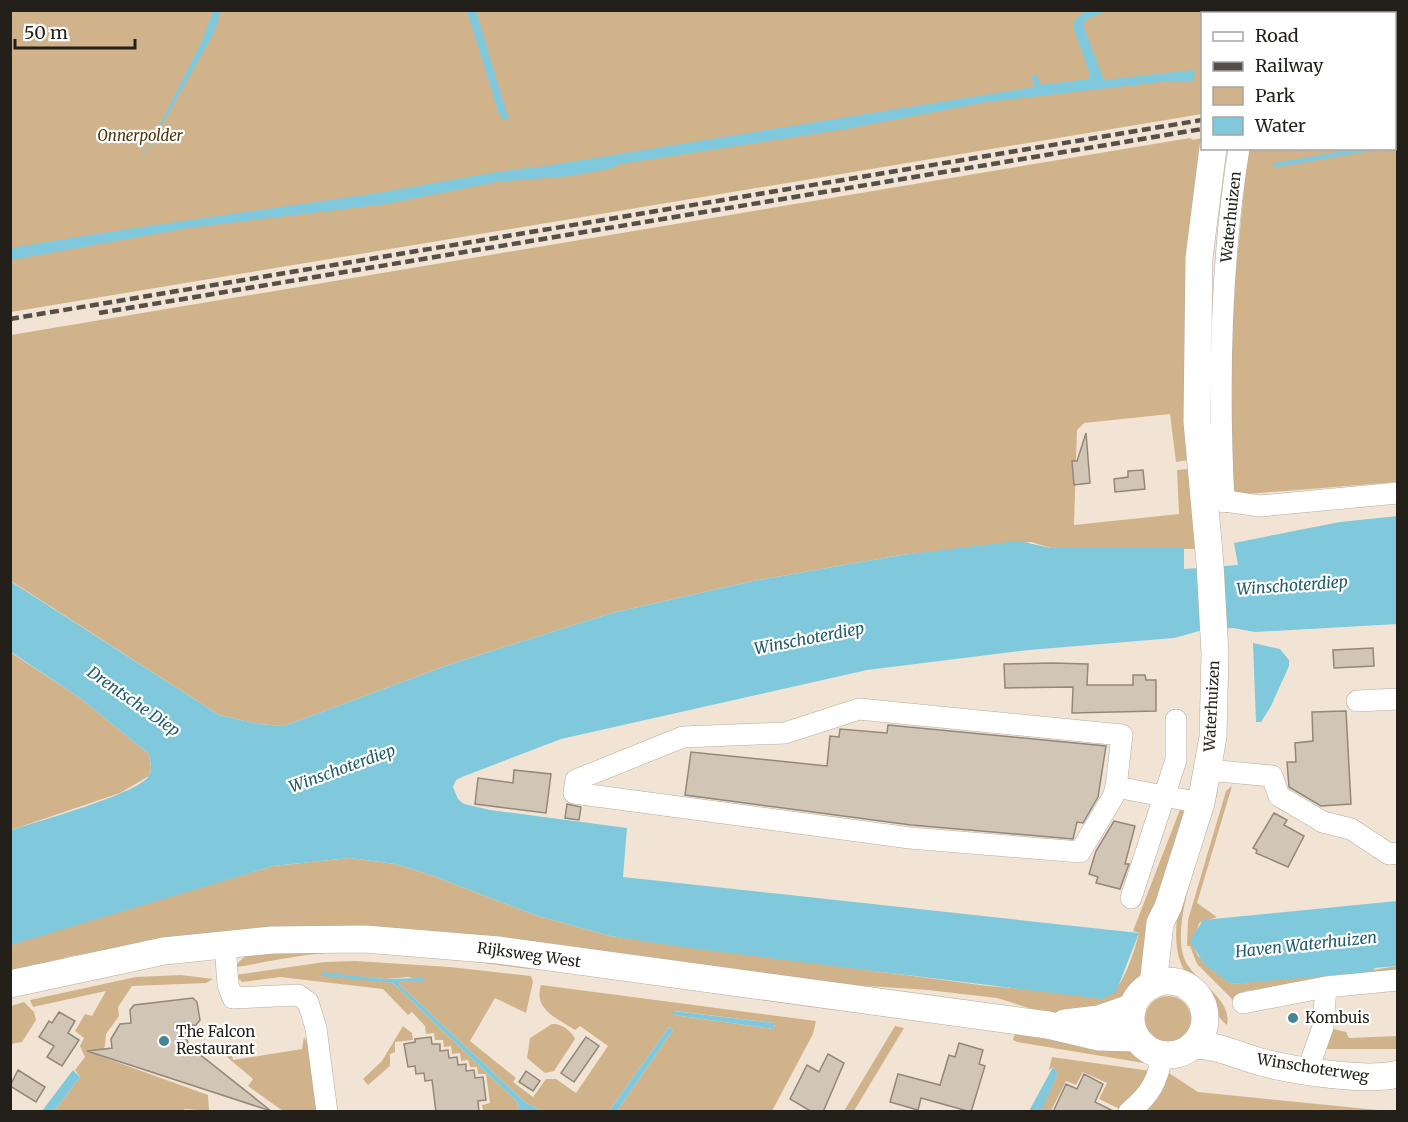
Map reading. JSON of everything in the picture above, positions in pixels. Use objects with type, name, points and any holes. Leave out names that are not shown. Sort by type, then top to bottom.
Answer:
[{"type":"main road","name":"Waterhuizen","points":[[1153,985],[1160,924],[1168,907],[1201,803],[1208,770],[1215,702],[1210,564],[1214,501],[1197,421],[1199,258],[1213,150]]},
{"type":"main road","name":"Waterhuizen","points":[[1168,907],[1174,964],[1183,985]]},
{"type":"main road","name":"Rijksweg West","points":[[10,984],[115,960],[225,944],[365,939],[459,945],[1048,1025],[1099,1037],[1137,1038]]},
{"type":"main road","points":[[1171,982],[1183,985],[1198,998],[1205,1016],[1201,1035],[1193,1045],[1176,1054],[1162,1055],[1148,1049],[1137,1038],[1131,1019],[1133,1007],[1141,994],[1153,985],[1171,982]]},
{"type":"main road","name":"Rijksweg West","points":[[1048,1025],[1099,1019],[1133,1007]]},
{"type":"main road","name":"Winschoterweg","points":[[1205,1016],[1228,1032],[1269,1048],[1311,1058],[1383,1065],[1398,1072]]},
{"type":"main road","name":"Winschoterweg","points":[[1193,1045],[1208,1045],[1266,1063],[1308,1070],[1383,1078],[1398,1072]]},
{"type":"street","name":"Waterhuizen","points":[[1214,501],[1220,325],[1230,214],[1239,150]]},
{"type":"street","points":[[1214,501],[1260,506],[1398,493]]},
{"type":"street","points":[[1357,701],[1398,699]]},
{"type":"street","points":[[859,709],[1122,735],[1116,787],[1113,797],[1080,852],[910,838],[574,793],[576,780],[683,737],[785,733],[859,709]]},
{"type":"street","points":[[1131,898],[1162,796],[1176,759],[1176,720]]},
{"type":"street","points":[[1208,770],[1272,776],[1279,796],[1323,822],[1351,829],[1389,854],[1398,853]]},
{"type":"street","points":[[1116,787],[1201,803]]},
{"type":"street","points":[[225,944],[228,985],[233,998],[298,995],[308,1002],[316,1028],[327,1112]]},
{"type":"street","points":[[1243,1003],[1326,987],[1398,980]]},
{"type":"street","name":"Winschoterweg","points":[[1311,1058],[1323,1027],[1326,987]]},
{"type":"street","points":[[1129,1112],[1144,1100],[1155,1085],[1162,1055]]},
{"type":"green space","name":"Onnerpolder","points":[[1397,10],[1398,39],[1396,39],[1396,12],[1201,12],[1201,114],[11,312],[10,11]]},
{"type":"green space","points":[[1397,106],[1397,482],[1247,494],[1236,492],[1230,483],[1227,362],[1248,150],[1396,150]]},
{"type":"green space","points":[[1190,138],[1193,140],[1201,138],[1188,460],[1176,462],[1170,414],[1084,423],[1077,430],[1074,525],[1179,514],[1177,470],[1188,469],[1194,474],[1198,549],[1051,548],[1031,542],[901,555],[753,581],[612,613],[451,664],[284,726],[258,724],[219,715],[11,581],[11,335]]},
{"type":"green space","points":[[10,652],[80,698],[149,754],[151,768],[149,776],[120,793],[11,830]]},
{"type":"green space","points":[[1232,786],[1197,903],[1217,917],[1199,923],[1193,945],[1198,956],[1231,984],[1319,975],[1330,977],[1397,966],[1397,974],[1244,991],[1243,1001],[1235,1002],[1197,964],[1190,946],[1187,946],[1188,920],[1226,791]]},
{"type":"green space","points":[[1218,791],[1186,897],[1181,938],[1183,955],[1187,964],[1224,1005],[1227,1025],[1220,1018],[1204,991],[1183,968],[1177,950],[1176,929],[1184,883],[1191,860],[1212,798]]},
{"type":"green space","points":[[1181,807],[1186,815],[1142,980],[1123,1004],[1070,1014],[1045,1013],[997,998],[928,990],[766,979],[655,962],[159,943],[71,956],[11,972],[10,945],[273,866],[350,858],[395,864],[428,874],[535,915],[610,936],[988,986],[1108,996],[1124,977],[1131,959],[1139,933],[1133,931]]},
{"type":"green space","points":[[329,947],[429,956],[353,952],[316,954],[237,967],[236,965],[246,955]]},
{"type":"green space","points":[[429,956],[529,965],[530,969]]},
{"type":"green space","points":[[355,961],[450,967],[531,976],[533,982],[526,1013],[495,998],[470,1041],[516,1078],[513,1082],[533,1097],[546,1079],[556,1079],[576,1093],[608,1046],[580,1026],[575,1030],[548,1012],[540,1001],[541,985],[816,1021],[813,1034],[772,1111],[617,1111],[673,1030],[669,1027],[609,1111],[543,1111],[526,1103],[399,984],[401,981],[423,981],[408,977],[384,979],[321,973],[393,983],[519,1106],[516,1111],[483,1111],[482,1105],[490,1103],[486,1074],[478,1074],[477,1067],[470,1067],[468,1060],[461,1061],[460,1053],[452,1054],[451,1046],[444,1047],[443,1040],[435,1040],[434,1033],[426,1034],[425,1026],[412,1012],[408,1015],[383,989],[280,977],[242,982],[235,975],[325,962]],"holes":[[[675,1011],[774,1023],[773,1029],[674,1015]]]},
{"type":"green space","points":[[181,975],[213,979],[206,983],[132,986],[118,1007],[119,1016],[106,1034],[105,1046],[100,1056],[208,1095],[209,1111],[185,1109],[182,1112],[54,1111],[80,1077],[75,1070],[85,1057],[80,1046],[84,1038],[75,1031],[85,1014],[92,1016],[106,991],[33,1007],[30,1000],[136,977]]},
{"type":"green space","points":[[1168,996],[1184,1003],[1191,1019],[1184,1035],[1168,1042],[1152,1035],[1145,1019],[1152,1003]]},
{"type":"green space","points":[[24,1002],[34,1012],[36,1020],[22,1042],[11,1044],[11,1006]]},
{"type":"green space","points":[[552,1024],[566,1028],[575,1039],[554,1071],[545,1073],[527,1058],[530,1038]]},
{"type":"green space","points":[[403,1026],[412,1033],[413,1040],[395,1042],[395,1052],[390,1054],[390,1066],[368,1085],[363,1079],[382,1061]]},
{"type":"green space","points":[[895,1026],[904,1028],[854,1111],[844,1111]]},
{"type":"green space","points":[[1329,1028],[1346,1032],[1349,1038],[1397,1036],[1397,1049],[1327,1049]]},
{"type":"green space","points":[[1018,1033],[1136,1050],[1151,1060],[1150,1064],[1017,1042],[1013,1040]]},
{"type":"green space","points":[[304,1037],[310,1047],[321,1111],[283,1111],[248,1086],[253,1079],[220,1051],[223,1047],[230,1045],[233,1060],[302,1049]]},
{"type":"green space","points":[[1052,1057],[1151,1071],[1151,1076],[1122,1110],[1099,1099],[1107,1083],[1083,1072],[1076,1085],[1066,1081],[1051,1111],[1040,1112],[1058,1073],[1053,1067],[1049,1070]]},
{"type":"green space","points":[[1169,1073],[1198,1092],[1397,1112],[1137,1112],[1164,1075]]},
{"type":"water","points":[[213,11],[221,11],[214,33],[139,165],[201,43]]},
{"type":"water","points":[[467,11],[476,11],[509,120],[503,120],[499,114]]},
{"type":"water","points":[[1085,11],[1106,11],[1087,19],[1083,25],[1104,80],[1193,70],[1195,72],[1193,81],[1161,82],[987,102],[846,129],[620,164],[609,169],[570,176],[497,182],[386,204],[189,228],[11,260],[11,248],[381,192],[1033,87],[1035,85],[1031,77],[1036,74],[1041,85],[1088,79],[1090,75],[1073,26],[1076,19]]},
{"type":"water","points":[[1398,516],[1397,624],[1255,632],[1233,628],[1203,630],[1174,638],[1029,650],[867,670],[561,739],[462,777],[456,780],[453,787],[458,799],[464,804],[490,810],[627,828],[623,877],[1139,933],[1116,992],[1102,999],[696,949],[610,936],[535,915],[428,874],[395,864],[350,858],[273,866],[11,945],[11,830],[84,807],[125,791],[140,784],[148,777],[151,768],[149,754],[80,698],[11,652],[10,581],[219,715],[258,724],[284,726],[451,664],[612,613],[753,581],[901,555],[1019,541],[1051,548],[1184,547],[1184,569],[1238,565],[1234,543],[1340,522]]},
{"type":"water","points":[[1253,643],[1280,649],[1289,660],[1289,666],[1271,706],[1261,722],[1256,722]]},
{"type":"water","name":"Haven Waterhuizen","points":[[1397,901],[1397,966],[1375,968],[1371,972],[1231,984],[1204,964],[1190,941],[1203,920]]},
{"type":"water","points":[[321,972],[384,979],[424,978],[423,981],[401,981],[399,984],[526,1103],[543,1111],[516,1111],[519,1106],[517,1102],[393,983],[323,976]]},
{"type":"water","points":[[673,1011],[775,1024],[773,1029],[674,1015]]},
{"type":"water","points":[[669,1027],[673,1030],[617,1111],[609,1111]]},
{"type":"water","points":[[1053,1067],[1058,1073],[1043,1107],[1040,1111],[1029,1111]]},
{"type":"water","points":[[73,1070],[80,1077],[54,1111],[42,1111]]},
{"type":"building","points":[[1086,433],[1090,483],[1074,485],[1072,461],[1077,461]]},
{"type":"building","points":[[1143,470],[1145,489],[1115,492],[1114,479],[1128,477],[1128,471]]},
{"type":"building","points":[[1373,648],[1374,666],[1334,668],[1333,650]]},
{"type":"building","points":[[1004,664],[1088,664],[1087,685],[1133,685],[1133,675],[1145,675],[1146,680],[1156,680],[1156,711],[1072,713],[1073,687],[1005,688]]},
{"type":"building","points":[[1346,711],[1351,804],[1321,806],[1289,787],[1287,762],[1296,762],[1295,743],[1313,741],[1312,712]]},
{"type":"building","points":[[888,725],[1106,746],[1098,797],[1083,823],[1077,822],[1073,839],[911,825],[685,795],[691,752],[827,766],[830,736],[839,737],[840,729],[887,733]]},
{"type":"building","points":[[514,770],[551,774],[546,813],[475,804],[478,778],[513,783]]},
{"type":"building","points":[[567,804],[581,807],[579,820],[565,818]]},
{"type":"building","points":[[1274,813],[1287,820],[1284,825],[1304,836],[1288,867],[1256,853],[1257,850],[1253,848]]},
{"type":"building","points":[[1114,821],[1135,826],[1125,864],[1129,864],[1120,889],[1096,883],[1098,877],[1089,874],[1096,851]]},
{"type":"building","points":[[193,998],[197,1002],[200,1020],[196,1025],[185,1026],[188,1045],[271,1111],[87,1051],[112,1048],[111,1039],[120,1024],[131,1023],[130,1010],[134,1005]]},
{"type":"building","points":[[59,1012],[75,1021],[68,1033],[79,1040],[62,1066],[47,1057],[54,1046],[39,1037],[49,1021],[52,1023]]},
{"type":"building","points":[[431,1037],[432,1044],[440,1044],[440,1051],[448,1050],[449,1058],[457,1057],[458,1065],[466,1064],[466,1071],[474,1070],[475,1078],[483,1077],[486,1100],[478,1101],[479,1112],[436,1112],[432,1080],[425,1081],[424,1073],[416,1074],[415,1066],[408,1067],[404,1044],[415,1042],[415,1039]]},
{"type":"building","points":[[586,1037],[599,1046],[574,1082],[561,1073]]},
{"type":"building","points":[[959,1043],[983,1050],[979,1064],[985,1066],[971,1112],[921,1098],[918,1110],[890,1102],[898,1074],[940,1085],[949,1055],[955,1057]]},
{"type":"building","points":[[828,1054],[844,1063],[823,1112],[812,1112],[790,1099],[807,1065],[819,1072]]},
{"type":"building","points":[[18,1070],[45,1087],[36,1102],[10,1086]]},
{"type":"building","points":[[526,1071],[540,1081],[533,1091],[519,1082]]},
{"type":"building","points":[[1084,1074],[1103,1084],[1095,1102],[1115,1112],[1053,1112],[1066,1084],[1077,1089]]},
{"type":"waterway","points":[[1276,165],[1363,150]]},
{"type":"railway","points":[[10,319],[1201,120]]},
{"type":"railway","points":[[99,313],[1201,129]]},
{"type":"place","name":"Kombuis","points":[[1293,1018]]},
{"type":"place","name":"The Falcon Restaurant","points":[[164,1041]]},
{"type":"water label","name":"Winschoterdiep","points":[[1292,585]]},
{"type":"water label","name":"Winschoterdiep","points":[[809,638]]},
{"type":"water label","name":"Drentsche Diep","points":[[134,701]]},
{"type":"water label","name":"Winschoterdiep","points":[[342,768]]}]
